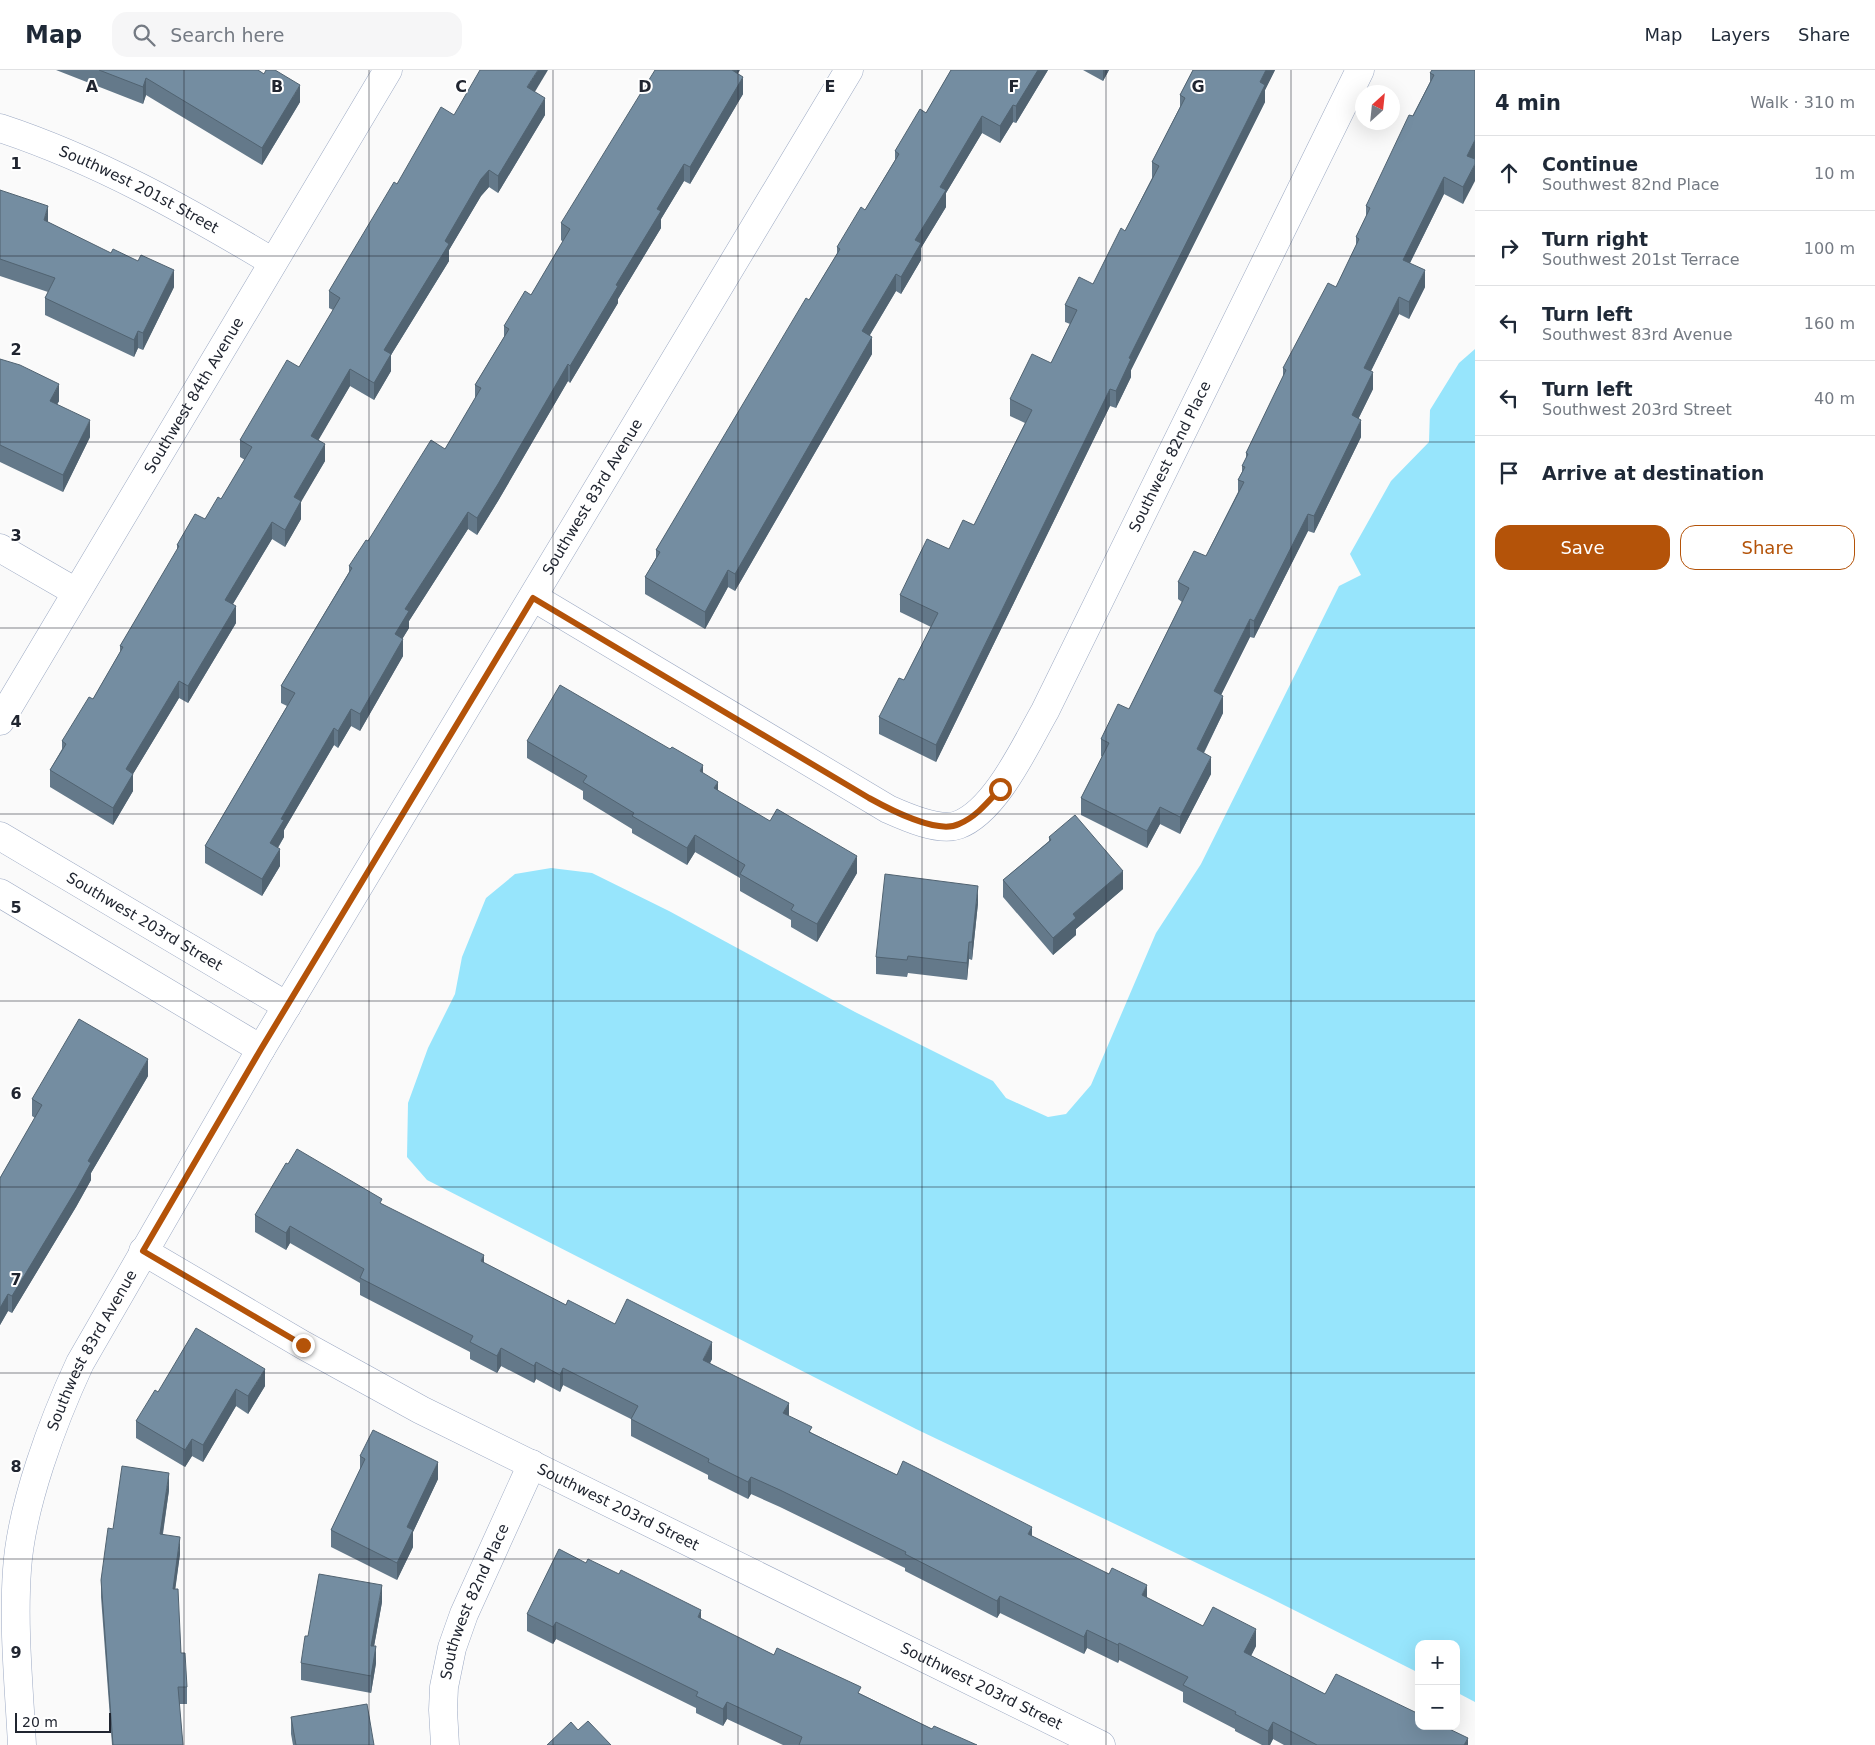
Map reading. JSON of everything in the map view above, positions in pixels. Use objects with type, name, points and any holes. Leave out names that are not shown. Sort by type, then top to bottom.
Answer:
[{"type":"street","name":"Southwest 84th Avenue","points":[[0,721],[388,70]]},
{"type":"street","name":"Southwest 83rd Avenue","points":[[22,1745],[8,1647],[17,1568],[26,1516],[46,1448],[58,1412],[80,1363],[261,1049],[849,70]]},
{"type":"street","name":"Southwest 82nd Place","points":[[533,598],[888,809],[922,822],[958,825],[980,810],[1000,789],[1045,710],[1360,70]]},
{"type":"street","name":"Southwest 201st Street","points":[[0,128],[68,152],[100,166],[186,211],[273,262]]},
{"type":"street","points":[[0,548],[76,592]]},
{"type":"street","name":"Southwest 203rd Street","points":[[0,836],[287,1006]]},
{"type":"street","points":[[0,893],[261,1049]]},
{"type":"street","name":"Southwest 203rd Street","points":[[143,1251],[380,1388],[1101,1745]]},
{"type":"street","name":"Southwest 82nd Place","points":[[445,1745],[444,1687],[452,1648],[464,1614],[532,1464]]},
{"type":"water","points":[[1475,349],[1475,1702],[1460,1694],[1460,1640],[1415,1640],[1415,1671],[1268,1597],[916,1429],[427,1180],[407,1157],[408,1103],[428,1048],[455,994],[462,957],[486,898],[515,874],[551,868],[592,873],[669,911],[855,1012],[993,1081],[1006,1098],[1048,1117],[1066,1114],[1091,1085],[1156,933],[1201,864],[1339,586],[1361,575],[1350,554],[1391,481],[1429,442],[1430,410],[1459,363]]},
{"type":"building","points":[[99,70],[258,70],[264,74],[266,70],[275,70],[300,85],[262,148],[146,78],[143,87]]},
{"type":"building","points":[[480,70],[538,70],[527,87],[545,98],[498,176],[489,170],[481,179],[445,241],[449,244],[384,350],[391,354],[374,383],[350,369],[311,436],[325,444],[294,497],[301,501],[285,530],[272,522],[225,600],[236,606],[188,686],[179,681],[126,769],[133,774],[113,808],[50,770],[66,744],[62,741],[89,697],[93,699],[123,647],[120,646],[179,546],[177,545],[195,514],[205,519],[218,497],[221,499],[252,447],[240,440],[287,360],[299,367],[340,298],[329,291],[394,182],[397,184],[441,107],[454,115]]},
{"type":"building","points":[[655,70],[732,70],[743,77],[690,167],[684,164],[657,209],[661,211],[616,285],[618,286],[570,366],[568,364],[477,518],[468,512],[405,609],[409,611],[395,634],[403,639],[360,714],[351,709],[338,731],[334,728],[281,819],[284,820],[270,843],[280,849],[262,879],[205,846],[295,693],[281,686],[352,568],[349,566],[366,540],[368,541],[431,440],[445,449],[481,388],[475,385],[509,329],[504,326],[525,291],[531,295],[570,229],[561,223]]},
{"type":"building","points":[[951,70],[1038,70],[1016,106],[1013,105],[1000,126],[982,116],[940,187],[946,190],[915,240],[921,243],[901,277],[896,274],[862,331],[872,337],[735,574],[728,570],[705,612],[645,577],[660,552],[656,550],[806,298],[809,300],[840,249],[837,247],[861,207],[865,210],[899,154],[895,151],[920,109],[926,113]]},
{"type":"building","points":[[1193,70],[1266,70],[1260,82],[1265,85],[1129,358],[1131,359],[1116,391],[1110,389],[936,745],[879,717],[899,678],[904,680],[938,613],[900,595],[927,539],[949,549],[963,520],[974,525],[1032,410],[1010,399],[1032,354],[1051,363],[1077,310],[1065,305],[1079,277],[1093,284],[1121,228],[1125,231],[1159,166],[1152,162],[1185,98],[1180,95]]},
{"type":"building","points":[[1432,70],[1475,70],[1475,140],[1467,156],[1475,159],[1475,164],[1463,187],[1444,177],[1403,260],[1425,270],[1409,302],[1399,297],[1364,368],[1373,372],[1352,415],[1361,420],[1314,516],[1308,514],[1254,621],[1250,619],[1214,691],[1223,696],[1197,749],[1211,757],[1180,817],[1160,807],[1147,831],[1081,798],[1109,743],[1101,739],[1118,704],[1129,709],[1189,588],[1178,582],[1194,551],[1206,556],[1244,482],[1238,480],[1245,467],[1242,466],[1248,454],[1246,453],[1286,370],[1283,368],[1328,283],[1336,287],[1359,239],[1356,237],[1370,208],[1366,206],[1409,115],[1413,116],[1434,75],[1430,73]]},
{"type":"building","points":[[0,190],[48,206],[44,220],[111,253],[113,249],[138,261],[141,255],[174,270],[143,333],[138,331],[134,340],[45,298],[55,278],[0,259]]},
{"type":"building","points":[[0,359],[20,365],[59,384],[50,401],[90,420],[63,475],[0,445]]},
{"type":"building","points":[[560,685],[670,749],[672,747],[703,765],[700,771],[718,782],[714,788],[770,821],[777,809],[857,856],[817,924],[791,910],[794,905],[740,874],[745,865],[695,835],[687,848],[632,816],[634,813],[583,782],[587,776],[527,741]]},
{"type":"building","points":[[1075,815],[1123,871],[1073,914],[1076,918],[1053,938],[1003,880],[1051,840],[1049,837]]},
{"type":"building","points":[[885,874],[978,886],[972,942],[969,942],[967,963],[908,956],[907,960],[876,957]]},
{"type":"building","points":[[79,1019],[148,1059],[88,1161],[91,1163],[76,1190],[12,1296],[8,1294],[0,1308],[0,1178],[42,1105],[32,1099]]},
{"type":"building","points":[[297,1149],[382,1199],[380,1203],[484,1255],[481,1261],[566,1305],[568,1300],[615,1324],[627,1299],[712,1342],[703,1360],[789,1403],[783,1413],[812,1427],[809,1432],[897,1475],[903,1461],[1032,1527],[1028,1534],[1109,1574],[1112,1568],[1147,1585],[1142,1595],[1203,1626],[1213,1607],[1256,1629],[1244,1652],[1325,1694],[1336,1674],[1415,1712],[1415,1730],[1451,1730],[1468,1738],[1464,1745],[1317,1745],[1273,1722],[1268,1731],[1183,1685],[1188,1677],[1119,1643],[1118,1645],[1087,1630],[1084,1637],[1000,1596],[997,1601],[905,1554],[906,1552],[780,1490],[751,1477],[748,1482],[708,1462],[709,1459],[631,1419],[638,1406],[563,1368],[560,1375],[536,1362],[534,1366],[501,1348],[497,1356],[470,1342],[473,1336],[360,1278],[364,1269],[290,1226],[286,1233],[255,1215],[286,1163],[288,1164]]},
{"type":"building","points":[[196,1328],[265,1369],[248,1396],[236,1389],[203,1445],[192,1439],[185,1450],[136,1421],[155,1390],[158,1392]]},
{"type":"building","points":[[373,1430],[438,1462],[407,1527],[413,1530],[397,1563],[331,1530],[365,1459],[360,1456]]},
{"type":"building","points":[[122,1466],[169,1473],[160,1534],[180,1537],[173,1589],[178,1589],[181,1653],[185,1653],[187,1687],[178,1687],[183,1745],[113,1745],[101,1580],[108,1528],[113,1529]]},
{"type":"building","points":[[559,1549],[586,1563],[588,1559],[619,1574],[621,1570],[701,1610],[698,1617],[774,1655],[777,1648],[861,1687],[858,1693],[932,1729],[934,1726],[977,1745],[799,1745],[802,1737],[727,1702],[723,1709],[696,1696],[698,1692],[556,1622],[553,1627],[527,1614]]},
{"type":"building","points":[[319,1574],[382,1585],[371,1646],[376,1646],[371,1676],[301,1663],[305,1636],[308,1636]]},
{"type":"building","points":[[367,1704],[374,1745],[296,1745],[291,1717]]},
{"type":"building","points":[[588,1721],[611,1745],[547,1745],[571,1722],[578,1730]]},
{"type":"route","points":[[303,1345],[143,1251],[261,1049],[533,598],[869,798],[908,818],[933,825],[958,825],[980,810],[1000,789]]}]
